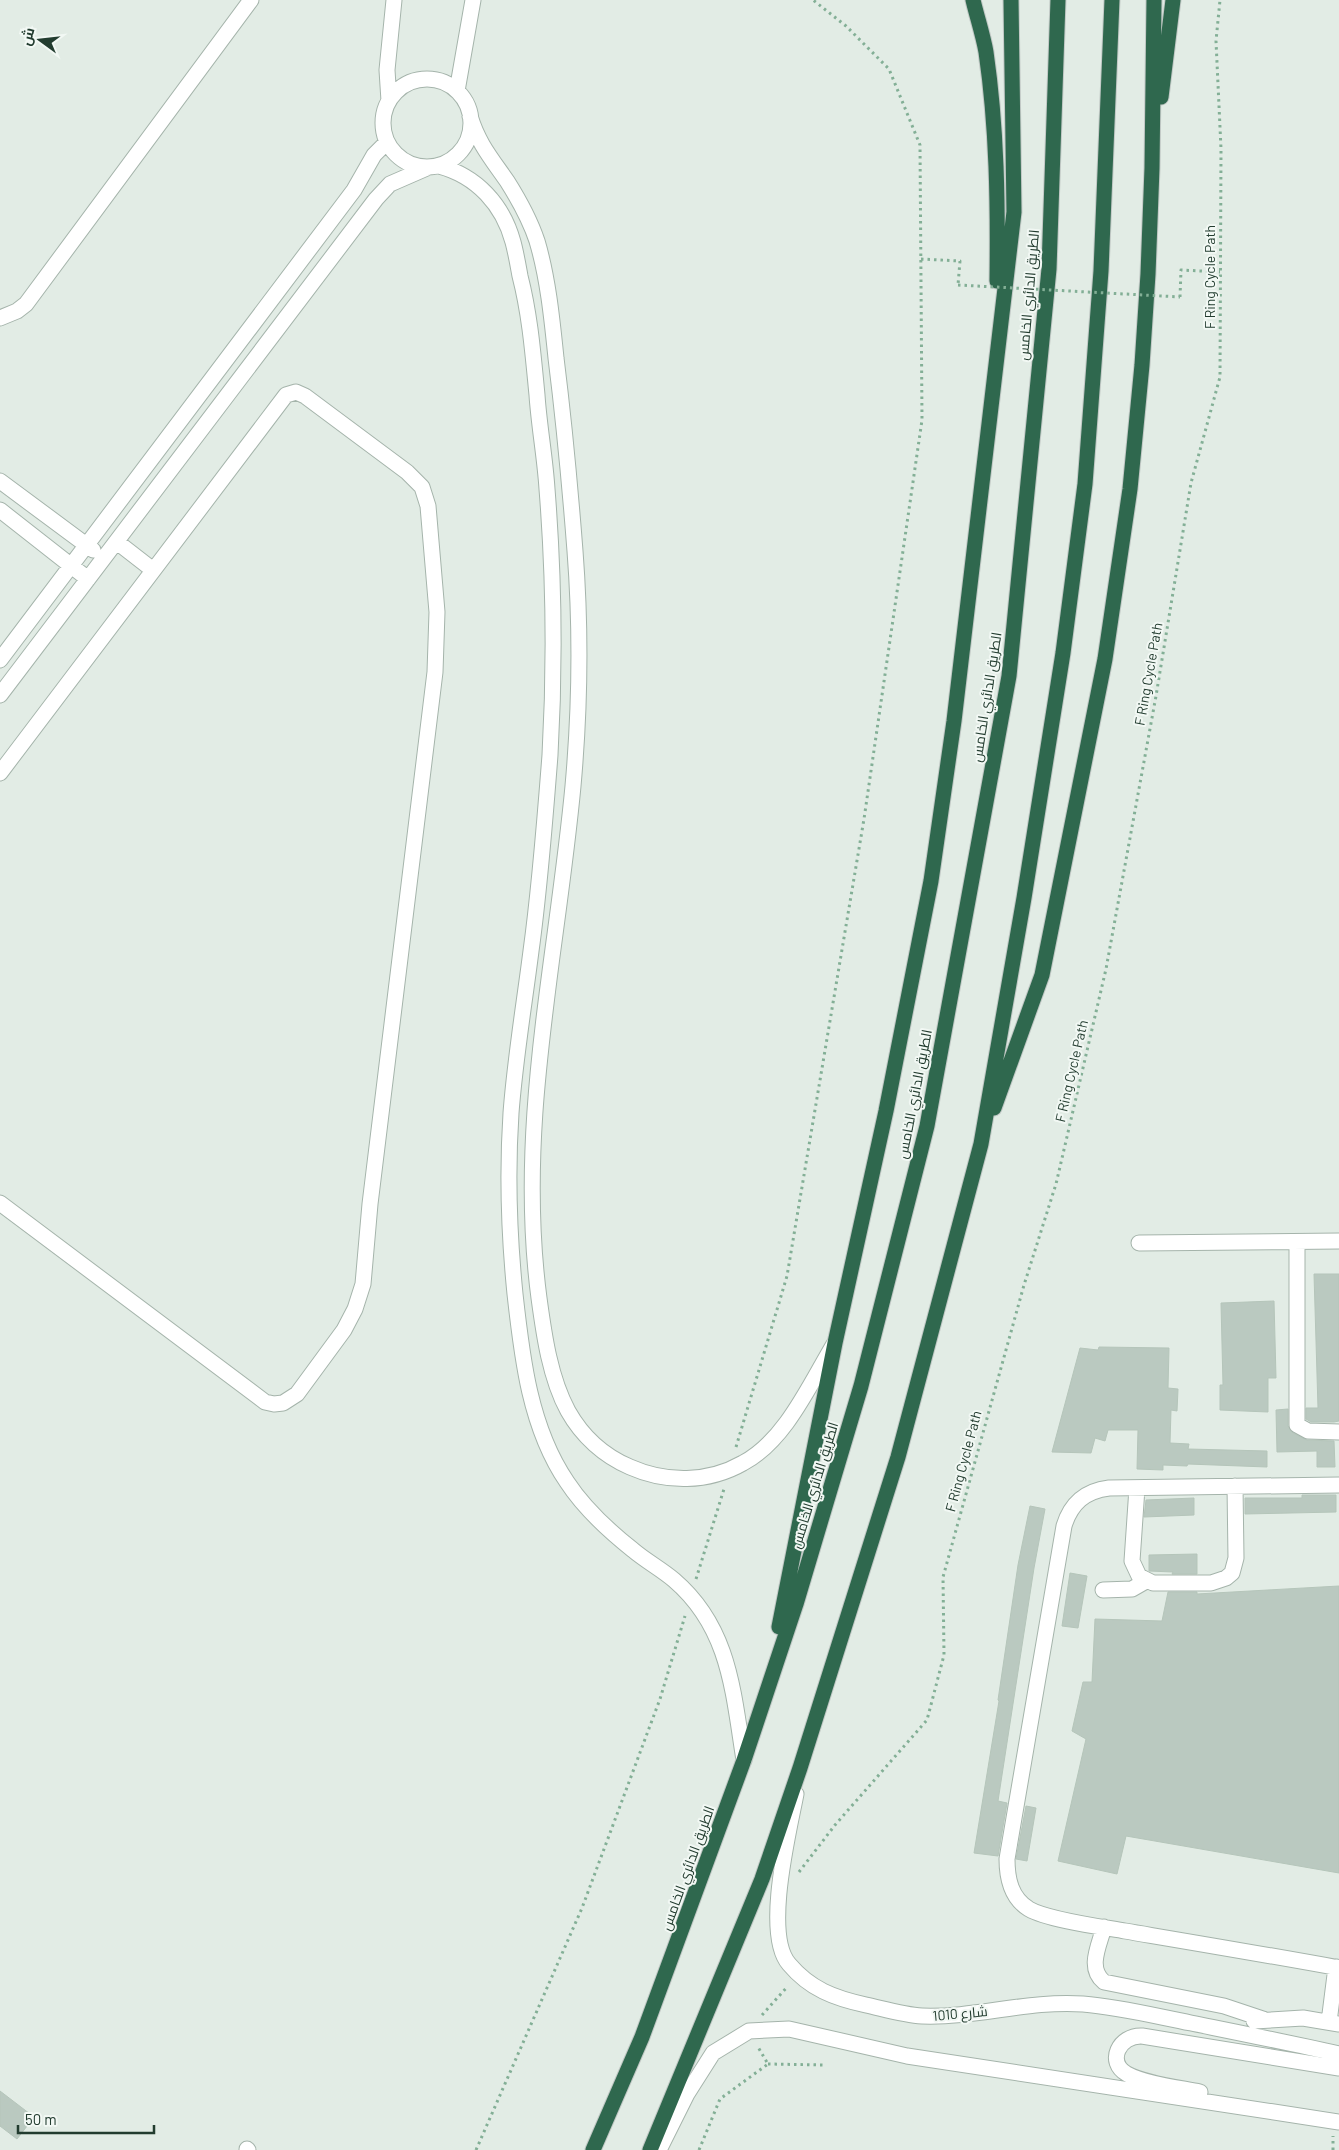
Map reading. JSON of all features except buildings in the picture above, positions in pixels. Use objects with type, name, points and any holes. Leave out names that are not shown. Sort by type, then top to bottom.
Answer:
[{"type":"highway","points":[[973,0],[985,50],[995,130],[998,206],[996,360]]},
{"type":"highway","points":[[767,1690],[835,1343],[886,1112],[931,881],[970,592],[1014,212],[1011,0]]},
{"type":"highway","name":"الطريق الدائري الخامس","points":[[592,2150],[642,2037],[744,1760],[796,1604],[861,1386],[927,1126],[1008,676],[1048,269],[1058,0]]},
{"type":"highway","points":[[650,2150],[762,1879],[800,1768],[898,1457],[981,1144],[1032,849],[1063,653],[1085,484],[1101,271],[1112,0]]},
{"type":"highway","points":[[981,1144],[1042,975],[1105,660],[1130,489],[1141,374],[1152,168],[1154,0]]},
{"type":"highway","points":[[1152,168],[1174,0]]},
{"type":"street","points":[[0,318],[17,311],[26,304],[251,0]]},
{"type":"street","points":[[394,0],[387,70],[389,100],[383,121],[387,142],[400,158],[419,167],[434,166],[463,174],[483,189],[497,208],[513,242],[527,304],[547,485],[554,662],[550,751],[543,851],[531,951],[516,1050],[509,1189],[512,1258],[519,1326],[528,1383],[539,1423],[552,1454],[567,1482],[610,1530],[676,1582],[690,1596],[714,1630],[729,1668],[744,1760]]},
{"type":"street","points":[[456,91],[473,0]]},
{"type":"street","points":[[389,100],[401,88],[416,80],[425,79],[442,82],[463,98],[482,146],[504,177],[527,216],[542,258],[563,414],[575,551],[579,669],[574,776],[541,1039],[532,1137],[531,1199],[534,1260],[542,1322],[556,1382],[562,1398],[580,1428],[604,1452],[635,1470],[669,1478],[701,1478],[730,1470],[755,1456],[777,1436],[835,1343]]},
{"type":"street","points":[[0,695],[376,199],[390,184],[458,155],[468,137],[470,116]]},
{"type":"street","points":[[0,660],[354,190],[374,155],[387,142]]},
{"type":"street","points":[[0,774],[6,753],[153,570],[263,424],[283,399],[291,393],[296,392],[306,396],[411,475],[422,487],[426,496],[437,612],[435,672],[370,1204],[362,1284],[355,1309],[344,1330],[303,1387],[291,1400],[274,1404],[258,1398],[0,1203]]},
{"type":"street","points":[[0,481],[104,559]]},
{"type":"street","points":[[0,510],[88,579]]},
{"type":"street","points":[[117,542],[153,570]]},
{"type":"street","points":[[1139,1243],[1339,1241]]},
{"type":"street","points":[[1297,1242],[1297,1425],[1308,1431],[1339,1432]]},
{"type":"street","points":[[519,1326],[542,1322]]},
{"type":"street","points":[[1221,2029],[1263,2019],[1303,2018],[1334,2023],[1337,1968],[1104,1928],[1041,1914],[1028,1908],[1018,1899],[1010,1886],[1006,1859],[1067,1516],[1073,1507],[1088,1493],[1109,1488],[1339,1485]]},
{"type":"street","points":[[1137,1488],[1132,1561],[1139,1576],[1153,1583],[1211,1583],[1226,1578],[1232,1573],[1236,1558],[1235,1486]]},
{"type":"street","points":[[1103,1590],[1132,1589],[1146,1581]]},
{"type":"street","name":"شارع 1010","points":[[800,1768],[778,1906],[778,1935],[782,1952],[788,1963],[809,1984],[848,2001],[920,2016],[952,2015],[1044,2003],[1083,2004],[1120,2008],[1339,2054]]},
{"type":"street","points":[[1104,1928],[1094,1963],[1095,1970],[1104,1982],[1224,2006],[1263,2019]]},
{"type":"street","points":[[659,2150],[687,2094],[713,2053],[749,2032],[789,2029],[906,2056],[1336,2122]]},
{"type":"street","points":[[1336,2122],[1133,2076],[1127,2074],[1118,2065],[1117,2052],[1119,2046],[1129,2037],[1142,2036],[1339,2068]]},
{"type":"path","points":[[476,2150],[582,1908],[660,1699],[787,1276],[864,819],[922,420],[920,145],[889,69],[846,26],[813,0]]},
{"type":"path","name":"F Ring Cycle Path","points":[[797,1874],[835,1825],[927,1720],[944,1655],[943,1576],[1024,1285],[1056,1184],[1106,969],[1156,696],[1191,484],[1220,377],[1221,150],[1216,41],[1220,0]]},
{"type":"path","points":[[921,258],[960,260],[958,285],[1180,297],[1181,270],[1220,272]]},
{"type":"path","points":[[768,2064],[749,2032],[799,1973]]},
{"type":"path","points":[[699,2150],[720,2099],[768,2064],[824,2065]]}]
